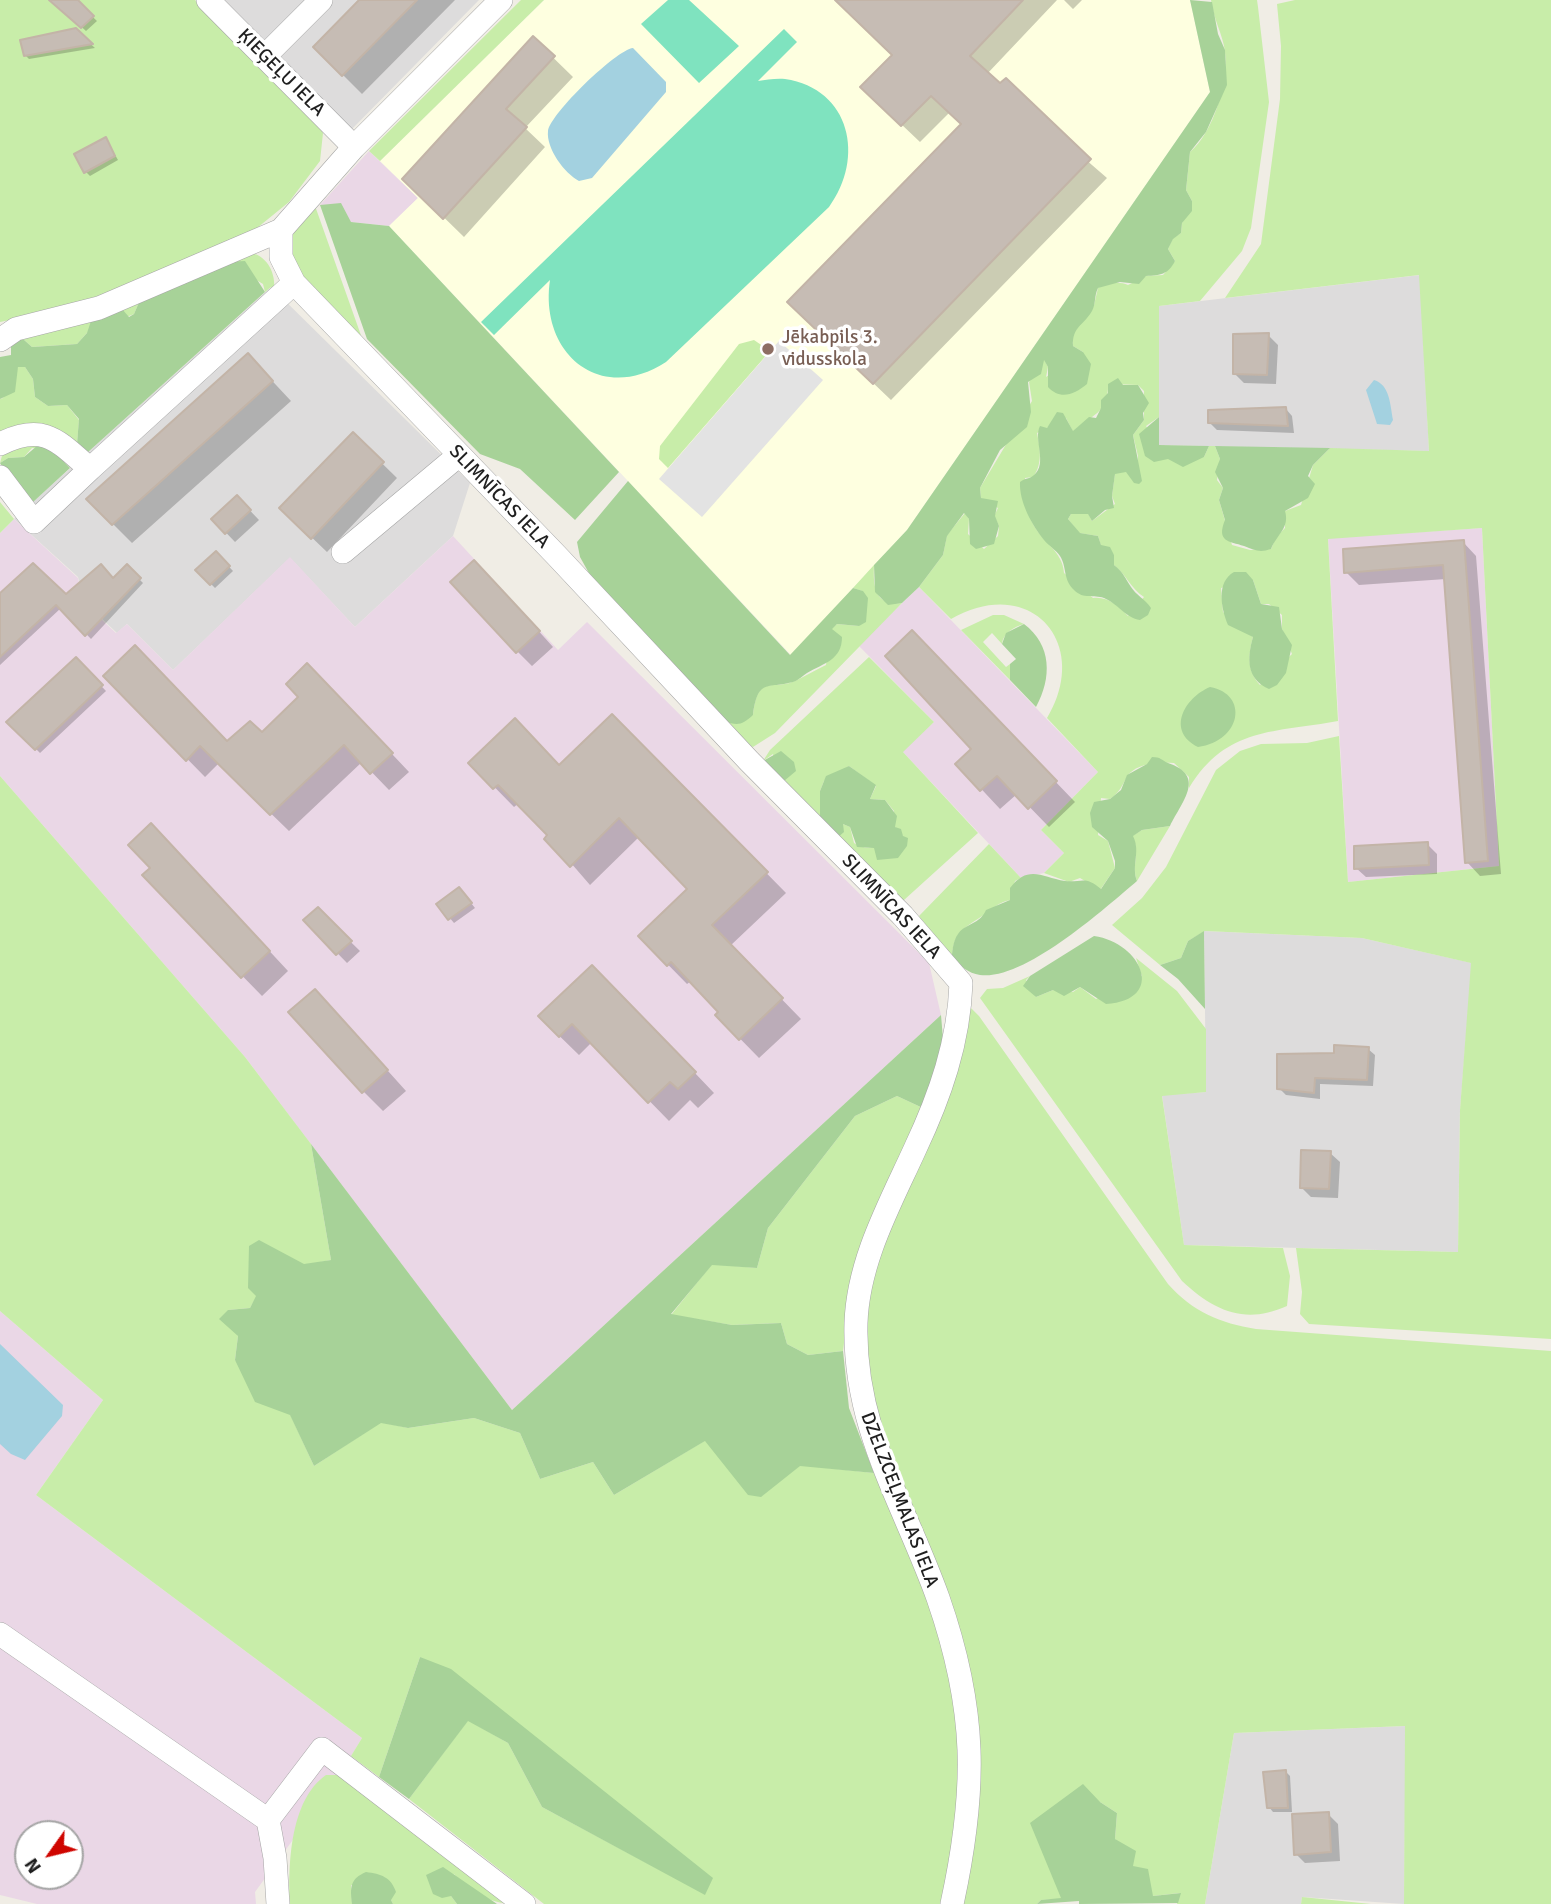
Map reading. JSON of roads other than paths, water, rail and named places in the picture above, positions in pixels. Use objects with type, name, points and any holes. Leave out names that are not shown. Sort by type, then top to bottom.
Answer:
[{"type":"street","name":"ĶIEĢEĻU IELA","points":[[208,0],[354,147]]},
{"type":"street","points":[[265,56],[321,0]]},
{"type":"street","points":[[0,340],[16,330],[99,308],[281,230],[354,147],[501,0]]},
{"type":"street","name":"SLIMNĪCAS IELA","points":[[281,230],[281,257],[293,283],[749,761],[903,916],[961,983]]},
{"type":"street","points":[[0,477],[34,522],[293,283]]},
{"type":"street","points":[[0,444],[34,433],[51,436],[90,469]]},
{"type":"street","points":[[343,551],[459,456]]},
{"type":"street","name":"DZELZCEĻMALAS IELA","points":[[952,1904],[970,1788],[970,1725],[964,1686],[937,1596],[870,1434],[856,1367],[856,1321],[859,1296],[880,1224],[917,1146],[953,1052],[960,1021],[961,983]]},
{"type":"street","points":[[0,1634],[268,1821],[275,1858],[278,1904]]},
{"type":"street","points":[[268,1821],[322,1749],[524,1904]]},
{"type":"water","points":[[633,48],[666,82],[666,92],[592,178],[579,181],[557,159],[550,145],[548,131],[560,111],[599,70]]},
{"type":"water","points":[[1374,380],[1383,386],[1388,396],[1393,420],[1390,425],[1377,424],[1366,390]]},
{"type":"water","points":[[0,1344],[63,1405],[62,1416],[25,1460],[11,1454],[0,1444]]},
{"type":"place","name":"Jēkabpils 3. vidusskola","points":[[768,349]]}]
